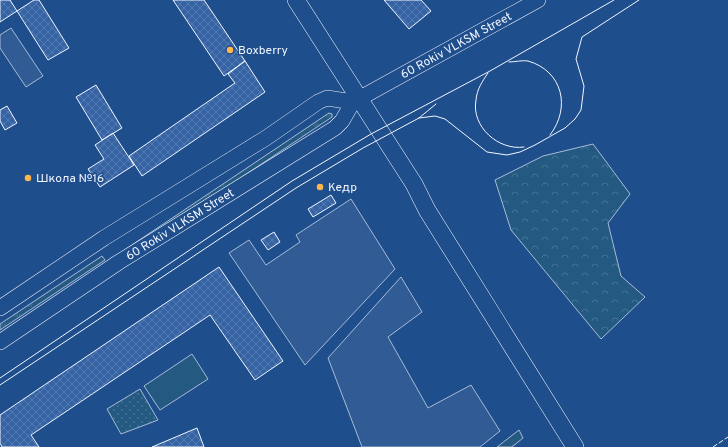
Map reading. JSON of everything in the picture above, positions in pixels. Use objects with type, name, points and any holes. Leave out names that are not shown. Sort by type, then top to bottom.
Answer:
[{"type":"main road","points":[[296,0],[357,100],[414,184],[452,250],[575,447]]},
{"type":"street","name":"60 Rokiv VLKSM Street","points":[[0,342],[119,262],[335,128],[357,100],[538,0]]},
{"type":"street","points":[[0,308],[104,238],[266,138],[318,102],[327,98],[357,100]]},
{"type":"green space","points":[[329,113],[332,114],[332,117],[125,255],[123,251]]},
{"type":"green space","points":[[593,144],[630,194],[608,223],[621,276],[645,297],[601,339],[511,230],[495,180],[543,156]]},
{"type":"green space","points":[[102,256],[105,260],[0,330],[0,324]]},
{"type":"green space","points":[[192,354],[208,379],[160,410],[144,386]]},
{"type":"green space","points":[[140,389],[158,420],[121,434],[107,409]]},
{"type":"green space","points":[[519,430],[523,438],[512,447],[497,447]]},
{"type":"shaded area","points":[[11,28],[43,76],[26,87],[0,48],[0,35]]},
{"type":"shaded area","points":[[351,199],[395,269],[305,365],[229,253],[249,240],[266,265],[300,242],[296,235]]},
{"type":"shaded area","points":[[401,277],[422,312],[388,337],[428,408],[471,385],[500,431],[480,447],[362,447],[328,358]]},
{"type":"building","points":[[0,0],[10,0],[17,11],[0,22]]},
{"type":"building","points":[[34,0],[39,0],[69,48],[48,60],[17,11]]},
{"type":"building","points":[[173,0],[204,0],[245,61],[224,76]]},
{"type":"building","points":[[384,0],[421,0],[431,11],[409,29]]},
{"type":"building","points":[[245,61],[265,92],[142,176],[129,156],[235,83],[228,74]]},
{"type":"building","points":[[96,85],[122,128],[102,140],[76,97]]},
{"type":"building","points":[[7,106],[17,123],[5,130],[0,121],[0,110]]},
{"type":"building","points":[[113,133],[134,165],[100,187],[88,169],[104,159],[95,145]]},
{"type":"building","points":[[331,195],[336,203],[313,217],[308,209]]},
{"type":"building","points":[[274,232],[280,242],[268,250],[261,240]]},
{"type":"building","points":[[219,267],[283,361],[255,380],[210,315],[31,435],[39,447],[2,447],[0,443],[0,415]]},
{"type":"building","points":[[197,428],[204,447],[152,447]]},
{"type":"tram line","points":[[0,378],[292,181],[371,134],[490,71],[614,0]]},
{"type":"tram line","points":[[419,118],[435,116],[445,119],[487,152],[507,155],[520,152],[535,145],[565,128],[575,119],[581,110],[584,86],[576,59],[582,37],[639,0]]},
{"type":"tram line","points":[[509,62],[528,61],[540,66],[549,73],[556,82],[560,92],[560,113],[557,124],[550,135]]},
{"type":"tram line","points":[[488,73],[477,92],[476,110],[482,128],[497,141],[505,145],[524,147]]},
{"type":"tram line","points":[[0,385],[296,188],[363,148],[419,118],[436,104]]},
{"type":"fence","points":[[713,447],[728,437]]},
{"type":"place","name":"Boxberry","points":[[230,50]]},
{"type":"place","name":"Школа №16","points":[[28,178]]},
{"type":"place","name":"Кедр","points":[[320,187]]}]
